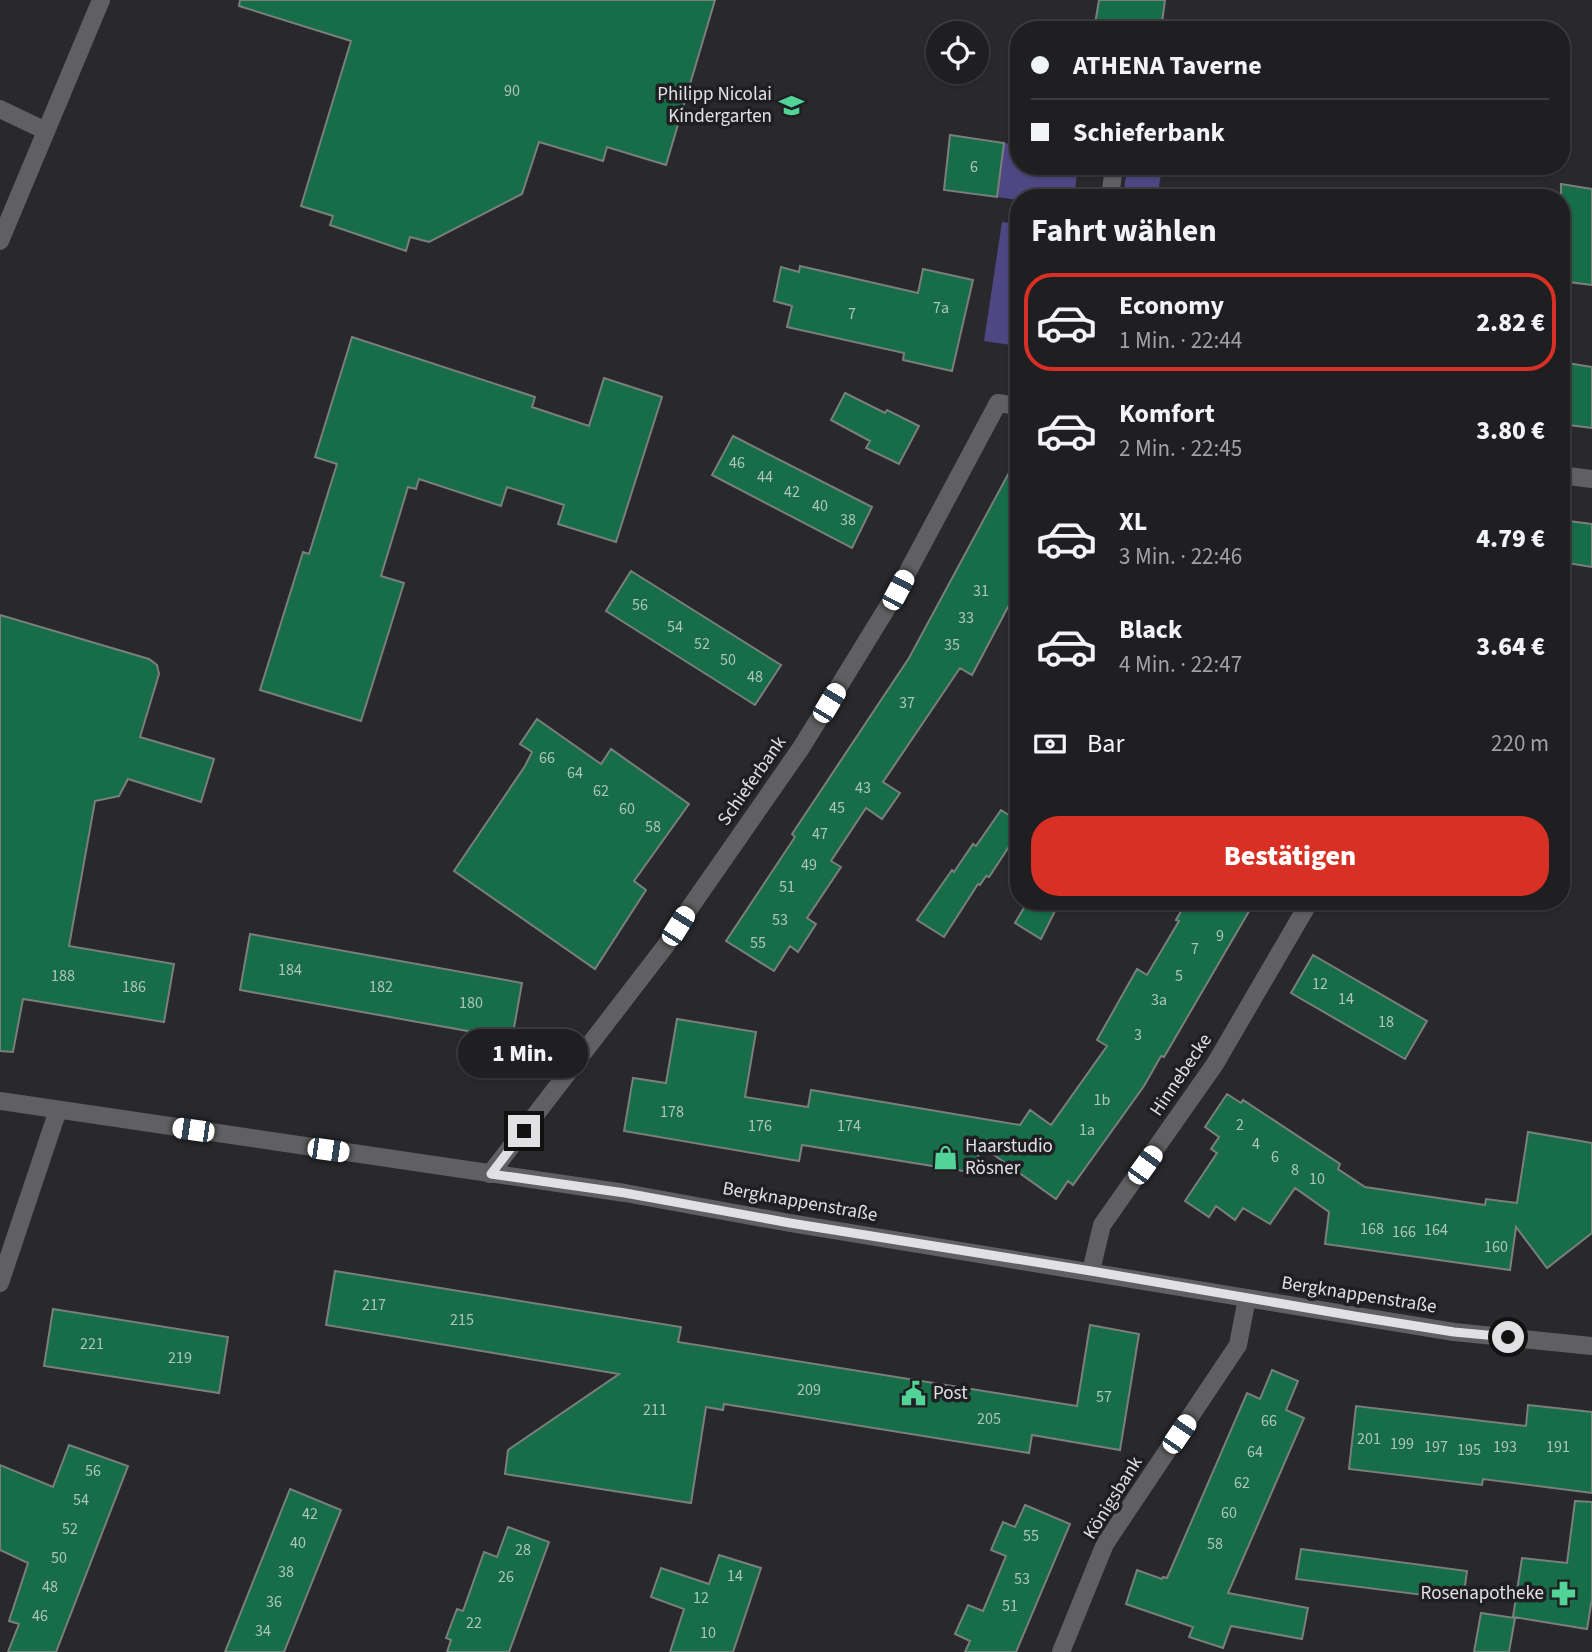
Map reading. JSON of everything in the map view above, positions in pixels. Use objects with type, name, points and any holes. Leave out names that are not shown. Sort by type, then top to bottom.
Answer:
[{"type":"street","points":[[0,241],[101,0]]},
{"type":"street","points":[[0,108],[47,131]]},
{"type":"street","name":"Schieferbank","points":[[491,1174],[667,944],[801,748],[898,590],[998,403],[1010,405]]},
{"type":"street","points":[[1570,476],[1592,479]]},
{"type":"street","name":"Hinnebecke","points":[[1091,1271],[1102,1225],[1215,1064],[1305,910]]},
{"type":"street","name":"Bergknappenstraße","points":[[0,1101],[625,1193],[790,1223],[1454,1332],[1592,1346]]},
{"type":"street","points":[[0,1283],[58,1110]]},
{"type":"street","name":"Königsbank","points":[[1061,1652],[1105,1544],[1237,1345],[1247,1298]]},
{"type":"shaded area","points":[[1004,143],[1010,144],[1010,175],[1077,175],[1075,189],[1010,189],[1010,199],[997,197]]},
{"type":"shaded area","points":[[1126,175],[1161,175],[1158,189],[1124,189]]},
{"type":"shaded area","points":[[1002,222],[1010,223],[1010,345],[984,341]]},
{"type":"building","points":[[240,0],[715,0],[666,165],[607,147],[603,161],[539,142],[522,194],[429,242],[410,237],[406,251],[330,225],[333,216],[301,206],[351,41],[239,6]]},
{"type":"building","points":[[1099,0],[1165,0],[1162,21],[1096,21]]},
{"type":"building","points":[[950,135],[1004,143],[997,197],[944,190]]},
{"type":"building","points":[[1561,184],[1592,189],[1592,285],[1570,282],[1570,189],[1561,189]]},
{"type":"building","points":[[800,266],[918,293],[923,269],[973,280],[952,371],[903,360],[904,353],[787,327],[792,306],[774,301],[781,267],[799,272]]},
{"type":"building","points":[[352,337],[535,397],[532,407],[589,426],[604,378],[662,397],[616,542],[558,524],[564,505],[507,487],[501,506],[419,479],[416,489],[408,487],[381,576],[404,583],[361,721],[260,690],[303,552],[309,554],[337,464],[315,457]]},
{"type":"building","points":[[1570,363],[1592,367],[1592,428],[1570,425]]},
{"type":"building","points":[[845,393],[919,426],[899,464],[866,448],[870,441],[831,420]]},
{"type":"building","points":[[733,436],[872,507],[852,548],[712,475]]},
{"type":"building","points":[[1010,471],[1010,603],[972,675],[960,668],[883,782],[900,793],[882,819],[866,808],[831,861],[841,867],[807,918],[816,924],[798,952],[790,946],[774,971],[726,941],[795,837],[792,834],[909,658]]},
{"type":"building","points":[[1570,521],[1592,524],[1592,567],[1570,563]]},
{"type":"building","points":[[631,571],[781,665],[755,705],[606,611]]},
{"type":"building","points":[[0,615],[149,659],[157,665],[159,674],[140,737],[214,759],[201,802],[128,779],[119,796],[95,801],[69,946],[174,964],[164,1022],[23,999],[13,1052],[0,1051]]},
{"type":"building","points":[[537,719],[601,764],[611,749],[689,804],[634,881],[646,890],[595,969],[454,871],[525,766],[532,752],[520,744]]},
{"type":"building","points":[[1001,810],[1010,816],[1010,845],[989,877],[986,876],[980,885],[978,884],[944,937],[917,920],[952,870],[954,872],[973,844],[976,846]]},
{"type":"building","points":[[1023,910],[1056,910],[1041,939],[1015,923]]},
{"type":"building","points":[[1182,910],[1250,910],[1164,1057],[1161,1056],[1144,1086],[1073,1185],[1068,1181],[1056,1199],[980,1145],[976,1173],[802,1145],[799,1161],[624,1131],[633,1078],[666,1083],[677,1019],[756,1032],[745,1097],[808,1107],[811,1090],[1020,1125],[1030,1110],[1051,1125],[1107,1046],[1097,1040],[1137,969],[1147,975],[1179,921],[1176,920]]},
{"type":"building","points":[[250,934],[522,983],[512,1039],[240,990]]},
{"type":"building","points":[[1313,955],[1427,1021],[1405,1059],[1291,993]]},
{"type":"building","points":[[1227,1094],[1241,1103],[1243,1100],[1340,1164],[1338,1169],[1365,1187],[1485,1205],[1486,1199],[1517,1203],[1528,1132],[1592,1143],[1592,1233],[1547,1268],[1516,1227],[1510,1270],[1325,1244],[1329,1212],[1295,1188],[1270,1224],[1243,1208],[1235,1220],[1216,1206],[1209,1217],[1185,1201],[1217,1153],[1211,1149],[1219,1137],[1205,1127]]},
{"type":"building","points":[[335,1271],[681,1327],[678,1342],[1077,1406],[1090,1325],[1139,1334],[1120,1450],[1032,1435],[1029,1453],[724,1404],[723,1410],[706,1407],[691,1503],[505,1474],[508,1450],[619,1374],[326,1325]]},
{"type":"building","points":[[53,1309],[228,1337],[219,1393],[44,1366]]},
{"type":"building","points":[[1272,1370],[1298,1381],[1286,1410],[1304,1418],[1228,1593],[1308,1608],[1302,1639],[1231,1626],[1223,1648],[1189,1637],[1193,1627],[1126,1604],[1137,1570],[1162,1579],[1167,1578],[1247,1393],[1260,1399]]},
{"type":"building","points":[[1528,1405],[1592,1412],[1592,1493],[1483,1479],[1482,1485],[1349,1469],[1356,1406],[1526,1426]]},
{"type":"building","points":[[69,1445],[128,1466],[56,1652],[8,1652],[19,1624],[9,1621],[28,1563],[0,1550],[0,1465],[53,1487]]},
{"type":"building","points":[[290,1489],[341,1510],[284,1652],[225,1652]]},
{"type":"building","name":"Rosenapotheke","points":[[1575,1501],[1592,1502],[1592,1599],[1587,1629],[1513,1617],[1522,1558],[1567,1563]]},
{"type":"building","points":[[1025,1505],[1070,1524],[1016,1652],[965,1652],[970,1641],[955,1634],[968,1605],[983,1611],[1006,1556],[991,1550],[1003,1522],[1015,1527]]},
{"type":"building","points":[[508,1527],[549,1542],[509,1652],[447,1652],[451,1640],[446,1638],[457,1609],[463,1611],[484,1552],[497,1557]]},
{"type":"building","points":[[1301,1549],[1467,1571],[1463,1600],[1296,1579]]},
{"type":"building","points":[[719,1555],[761,1568],[733,1652],[670,1652],[684,1609],[651,1597],[661,1568],[709,1584]]},
{"type":"building","points":[[1481,1613],[1515,1618],[1509,1652],[1474,1652]]},
{"type":"place","name":"Philipp Nicolai Kindergarten","points":[[792,105]]},
{"type":"place","name":"Haarstudio Rösner","points":[[945,1157]]},
{"type":"place","name":"Post","points":[[913,1393]]},
{"type":"place","name":"Rosenapotheke","points":[[1564,1593]]},
{"type":"route","points":[[524,1131],[491,1174],[625,1193],[790,1223],[1360,1317],[1454,1332],[1508,1337]]}]
